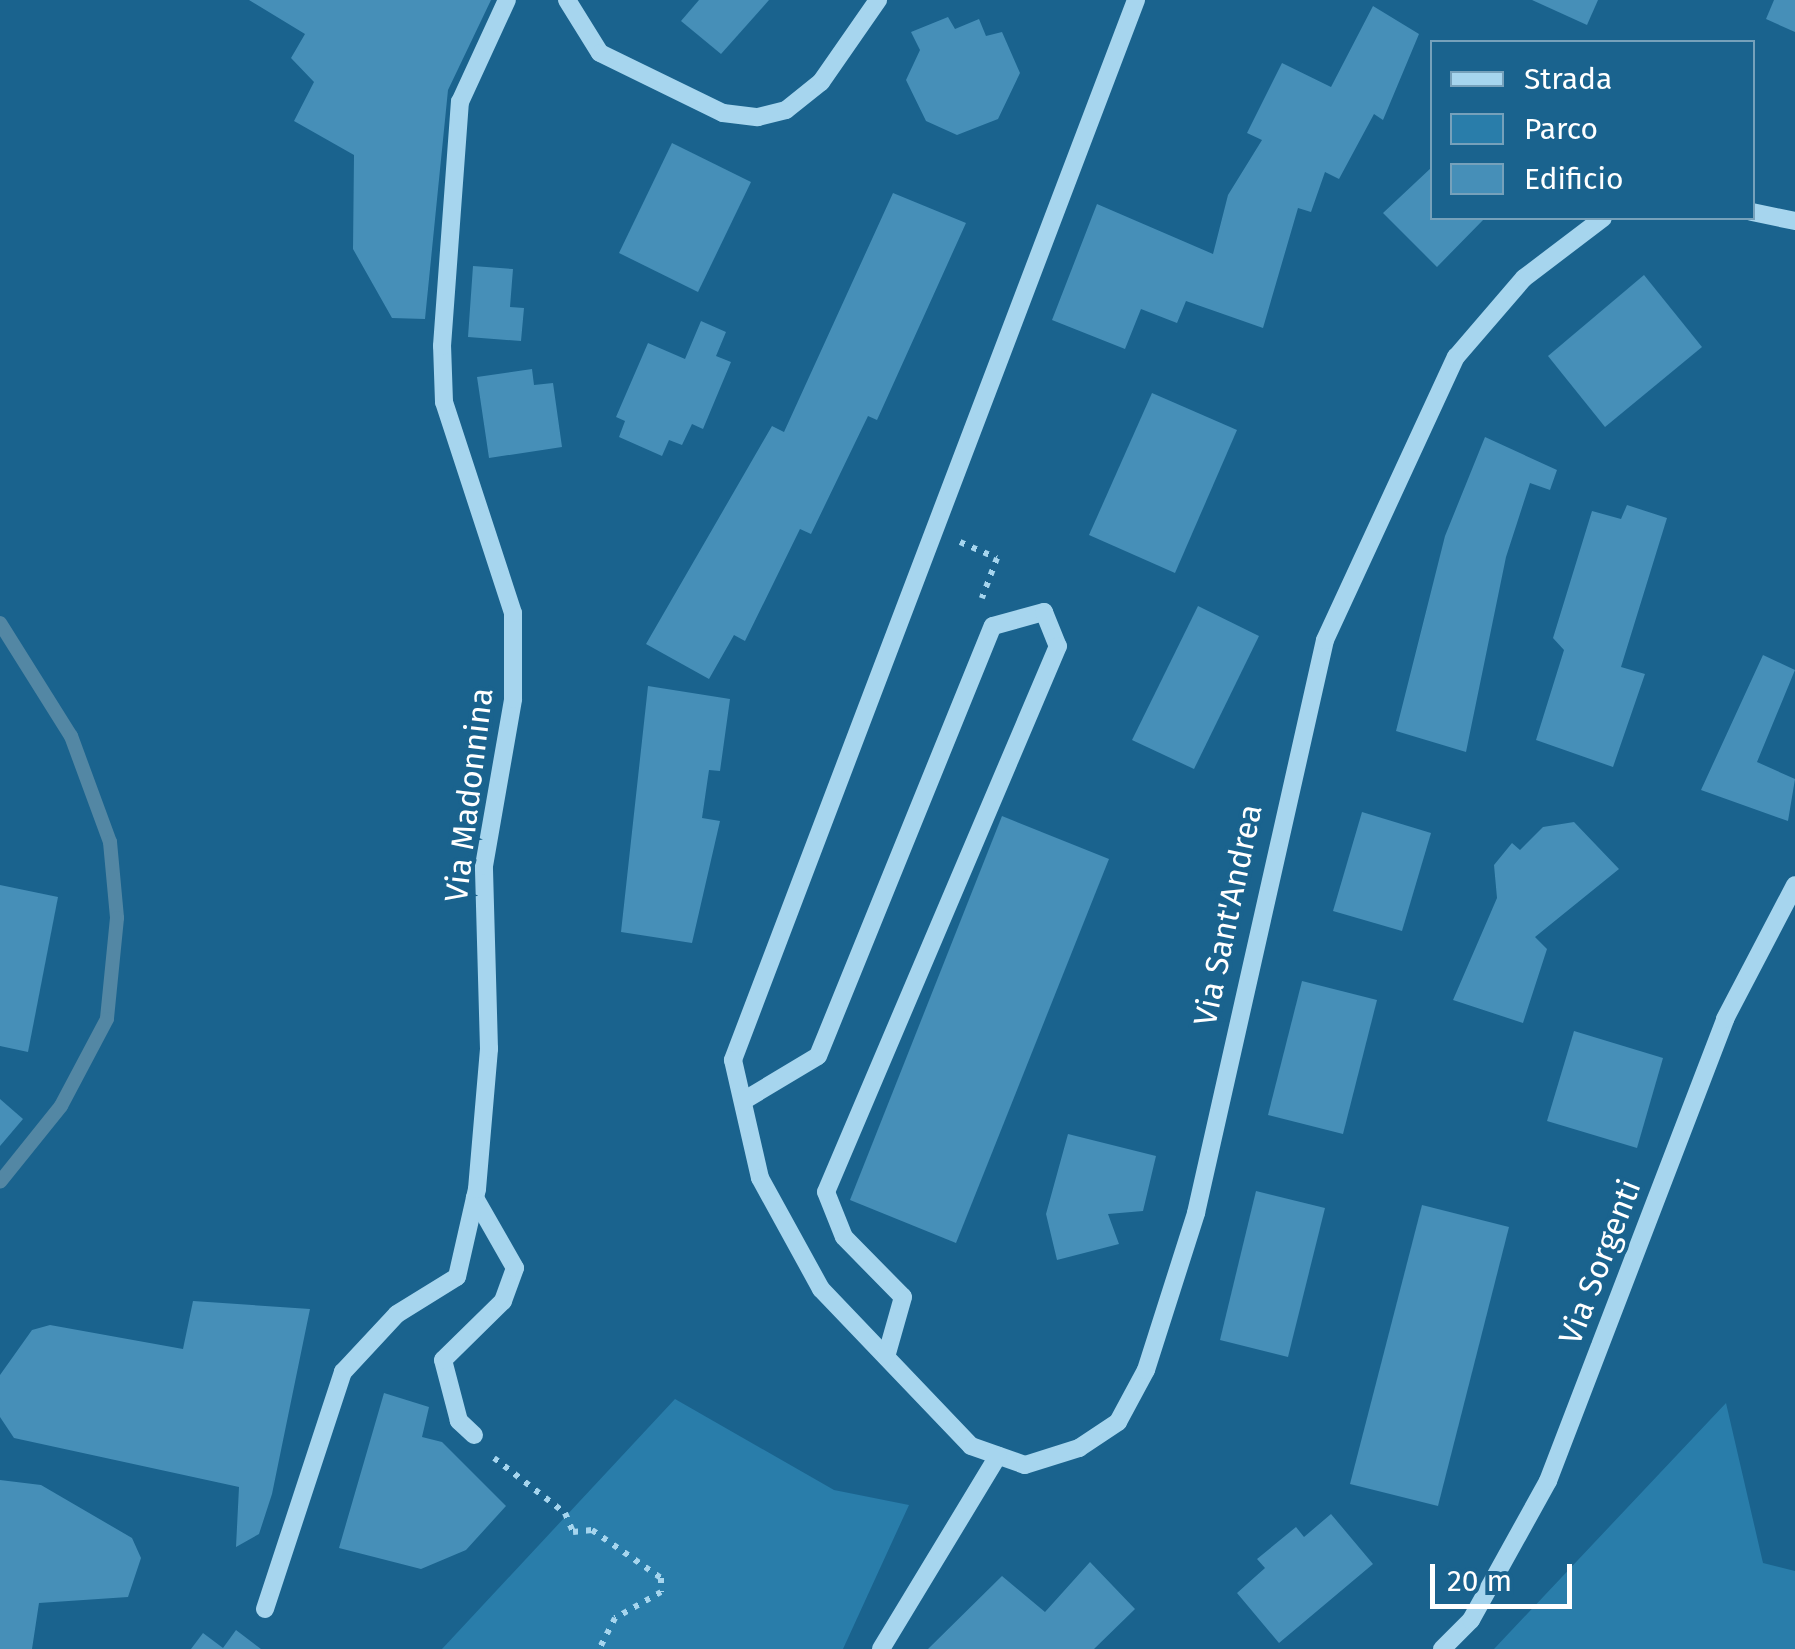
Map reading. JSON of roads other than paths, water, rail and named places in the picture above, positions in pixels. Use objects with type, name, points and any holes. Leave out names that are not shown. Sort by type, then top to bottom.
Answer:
[{"type":"street","name":"Via Madonnina","points":[[265,1609],[344,1372],[398,1314],[457,1277],[475,1198],[489,1048],[484,866],[513,699],[513,613],[444,402],[442,346],[460,102],[507,0]]},
{"type":"street","points":[[566,0],[600,53],[723,113],[758,117],[786,110],[822,82],[878,0]]},
{"type":"street","name":"Via Sant'Andrea","points":[[1136,0],[733,1060],[760,1178],[821,1289],[971,1446],[1025,1465],[1079,1448],[1118,1422],[1146,1370],[1196,1213],[1326,640],[1456,356],[1524,278],[1600,220]]},
{"type":"street","points":[[1755,213],[1795,220]]},
{"type":"street","points":[[743,1101],[818,1056],[993,626],[1044,612],[1058,646],[826,1192],[844,1238],[903,1297],[886,1357]]},
{"type":"street","name":"Via Sorgenti","points":[[1442,1649],[1471,1620],[1548,1481],[1725,1019],[1795,885]]},
{"type":"street","points":[[474,1435],[459,1421],[443,1360],[503,1301],[515,1268],[475,1198]]},
{"type":"street","points":[[881,1649],[998,1456]]},
{"type":"waterway","points":[[0,623],[71,736],[110,842],[117,918],[107,1019],[61,1106],[0,1182]]}]
